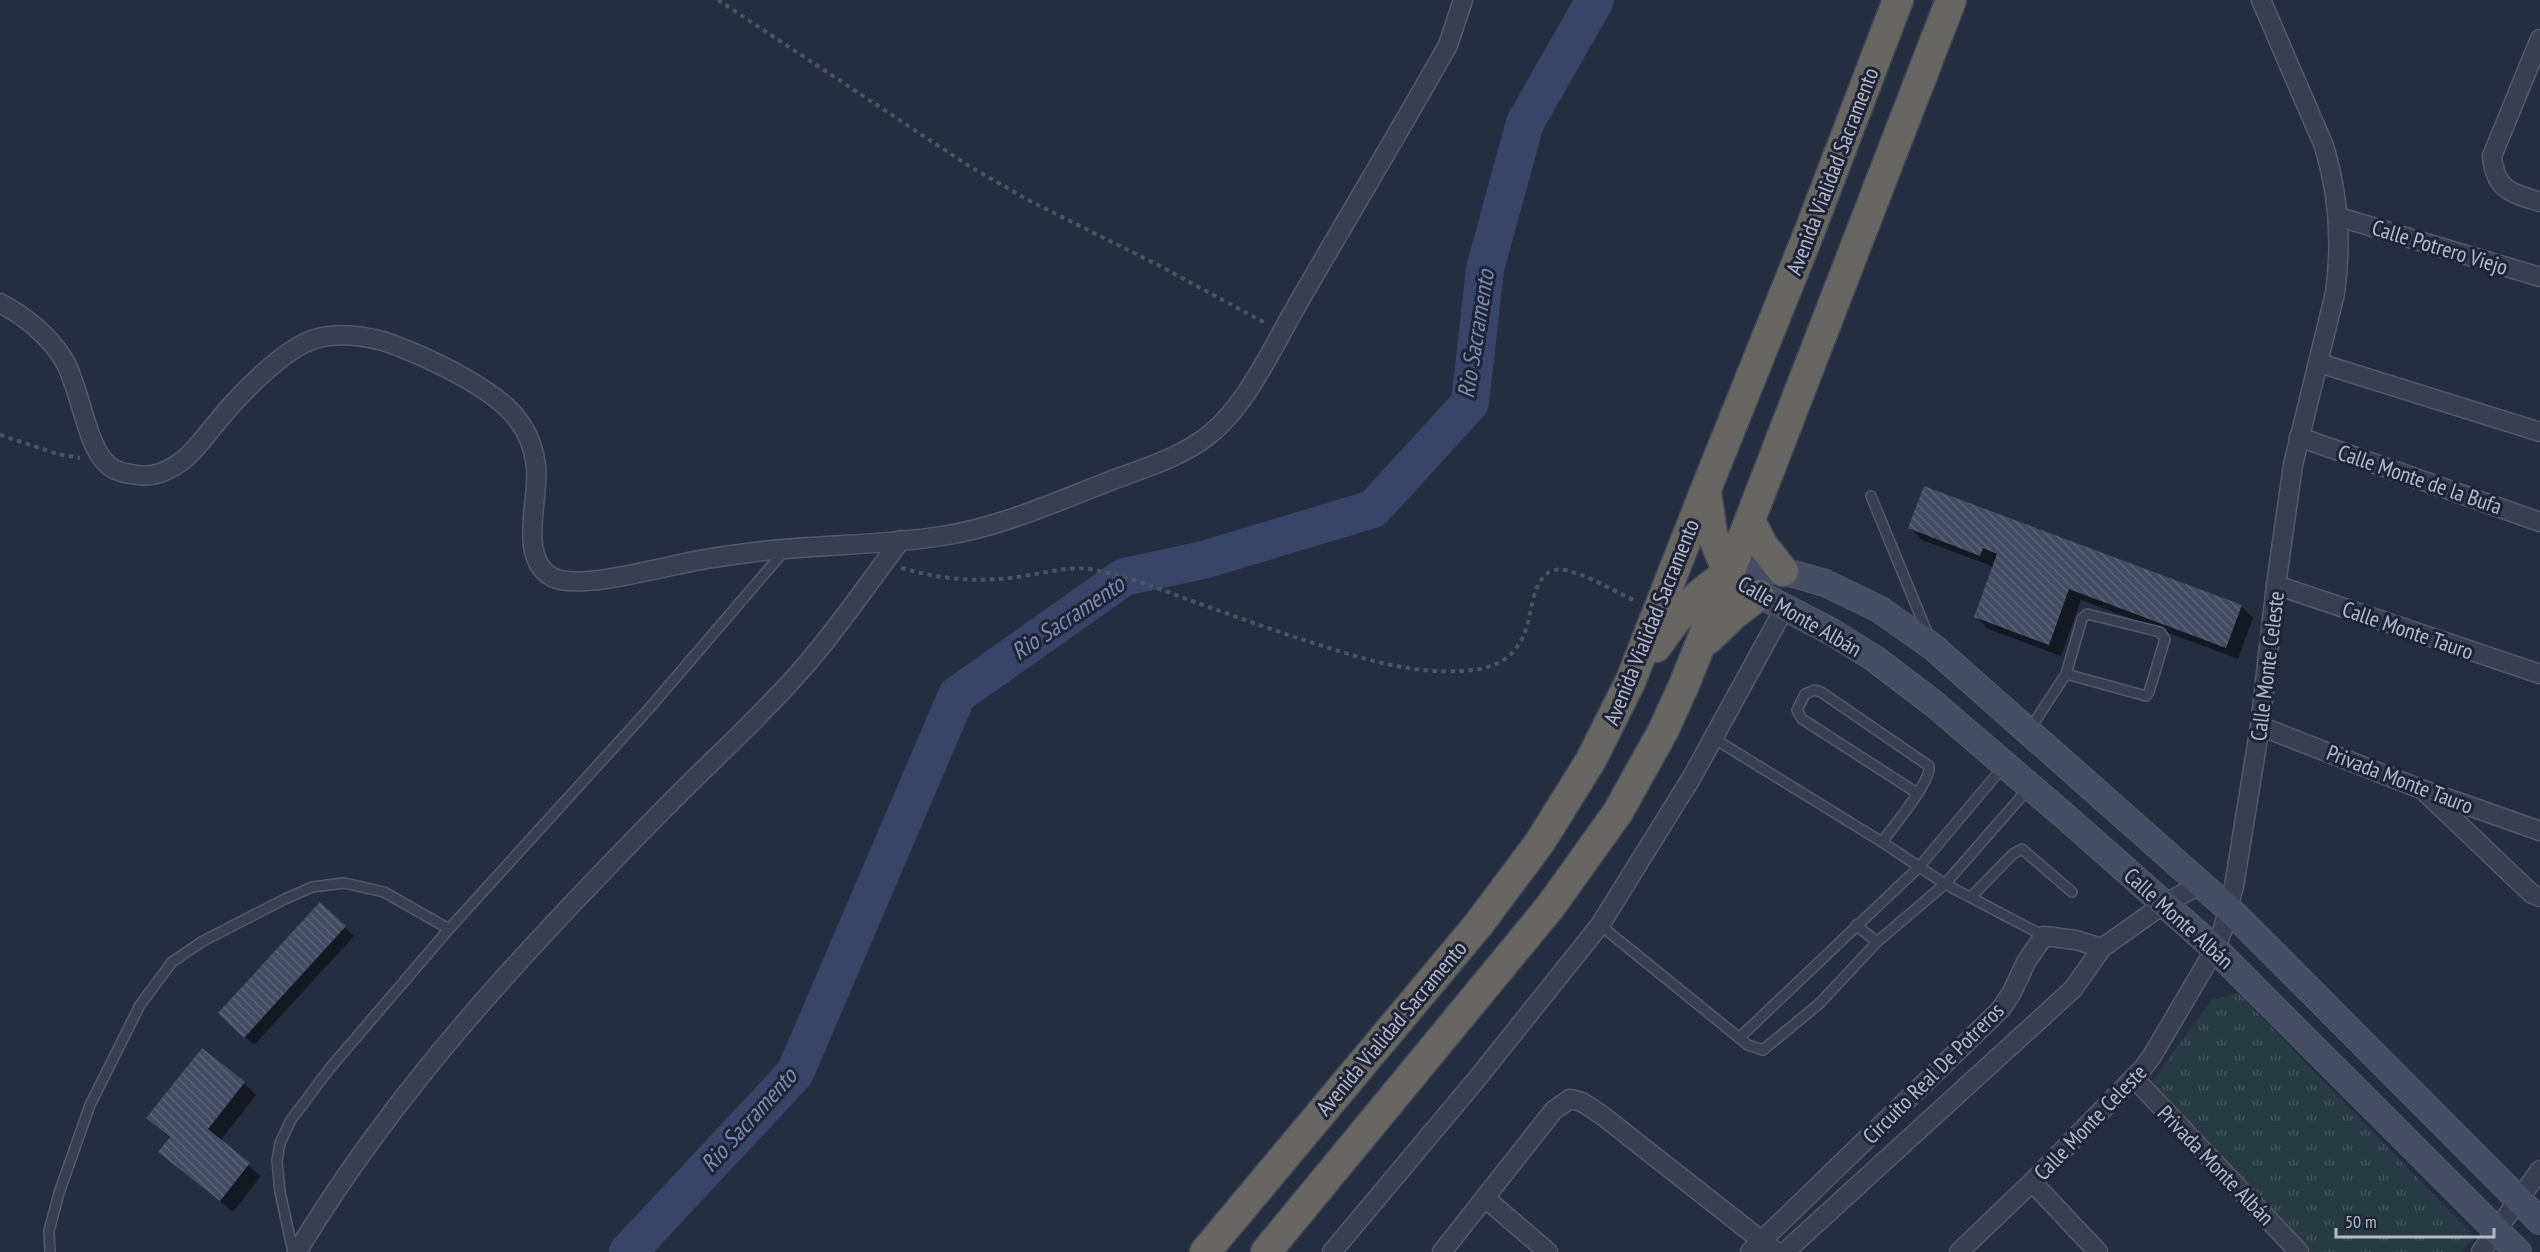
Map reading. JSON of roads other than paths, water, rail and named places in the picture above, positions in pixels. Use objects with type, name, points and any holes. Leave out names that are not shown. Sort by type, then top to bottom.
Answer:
[{"type":"highway","name":"Avenida Vialidad Sacramento","points":[[1204,1252],[1510,884],[1566,803],[1602,740],[1631,680],[1808,238],[1898,0]]},
{"type":"highway","name":"Avenida Vialidad Sacramento","points":[[1266,1252],[1550,907],[1587,857],[1642,771],[1700,648],[1951,0]]},
{"type":"highway","points":[[1631,680],[1679,614],[1702,591],[1729,574],[1712,534],[1706,489]]},
{"type":"highway","points":[[1750,521],[1763,546],[1783,571]]},
{"type":"highway","points":[[1700,648],[1724,622],[1771,602]]},
{"type":"main road","name":"Calle Monte Albán","points":[[1729,574],[1757,570],[1783,571],[1825,583],[1851,593],[1897,621],[1933,647],[2229,910],[2540,1221]]},
{"type":"main road","name":"Calle Monte Albán","points":[[1729,574],[1771,602],[1832,632],[1875,659],[1925,697],[2030,787],[2215,949],[2518,1252]]},
{"type":"street","points":[[0,303],[21,314],[64,359],[81,401],[92,438],[104,462],[119,472],[140,476],[158,474],[180,463],[197,449],[219,419],[270,367],[292,350],[314,339],[356,336],[399,346],[478,386],[504,405],[520,422],[532,448],[537,471],[532,522],[534,552],[542,570],[556,580],[576,582],[608,578],[705,559],[786,548],[944,536],[1031,512],[1179,454],[1208,436],[1228,417],[1281,332],[1448,45],[1463,0]]},
{"type":"street","name":"Calle Monte Celeste","points":[[1959,1252],[2032,1182],[2134,1078],[2152,1056],[2215,949],[2229,910],[2260,726],[2289,490],[2299,437],[2335,293],[2339,265],[2339,217],[2331,168],[2324,146],[2261,0]]},
{"type":"street","points":[[2540,39],[2492,156],[2493,169],[2504,187],[2513,194],[2540,202]]},
{"type":"street","name":"Calle Potrero Viejo","points":[[2339,217],[2540,277]]},
{"type":"street","points":[[2319,363],[2540,432]]},
{"type":"street","name":"Calle Monte de la Bufa","points":[[2299,437],[2540,522]]},
{"type":"street","points":[[295,1252],[339,1184],[454,1036],[498,984],[600,875],[805,666],[901,540]]},
{"type":"street","name":"Calle Monte Tauro","points":[[2276,585],[2540,674]]},
{"type":"street","points":[[1332,1252],[1476,1080],[1600,925],[1654,842],[1713,738],[1771,602]]},
{"type":"street","name":"Privada Monte Tauro","points":[[2260,726],[2421,789],[2540,831]]},
{"type":"street","points":[[2421,789],[2532,894],[2540,897]]},
{"type":"street","name":"Circuito Real De Potreros","points":[[1785,1252],[2073,989],[2102,948],[2164,904],[2201,884]]},
{"type":"street","points":[[2044,936],[2076,940],[2102,948]]},
{"type":"street","name":"Circuito Real De Potreros","points":[[1442,1252],[1554,1110],[1569,1099],[1576,1100],[1603,1116],[1763,1248],[2001,1009],[2026,962],[2044,936]]},
{"type":"street","name":"Privada Monte Albán","points":[[2134,1078],[2299,1252]]},
{"type":"street","points":[[2481,1252],[2540,1170]]},
{"type":"street","points":[[2032,1182],[2098,1252]]},
{"type":"street","points":[[1485,1198],[1548,1252]]},
{"type":"lane","points":[[1871,496],[1933,647]]},
{"type":"lane","points":[[295,1252],[280,1192],[277,1161],[280,1143],[291,1120],[330,1068],[449,929],[647,711],[786,548]]},
{"type":"lane","points":[[2029,731],[2066,674],[2082,619],[2087,614],[2160,632],[2164,635],[2146,696],[2066,674]]},
{"type":"lane","points":[[1882,842],[1917,793],[1930,770],[1925,762],[1821,692],[1815,690],[1805,694],[1797,710],[1802,719],[1917,793]]},
{"type":"lane","points":[[1713,738],[1919,867],[1926,869],[1945,884],[2044,936]]},
{"type":"lane","points":[[1739,1038],[1919,867],[2004,765]]},
{"type":"lane","points":[[1600,925],[1739,1038],[1763,1050],[1820,1003],[1877,942],[1945,884],[2030,787]]},
{"type":"lane","points":[[1971,897],[2013,854],[2022,849],[2072,892]]},
{"type":"lane","points":[[50,1252],[49,1231],[59,1193],[90,1105],[140,1005],[172,962],[203,941],[285,899],[312,887],[344,882],[384,892],[449,929]]},
{"type":"lane","points":[[1856,925],[1877,942]]},
{"type":"waterway","name":"Rio Sacramento","points":[[628,1252],[795,1073],[957,695],[1124,577],[1203,560],[1373,509],[1470,403],[1485,269],[1525,123],[1595,0]]}]
